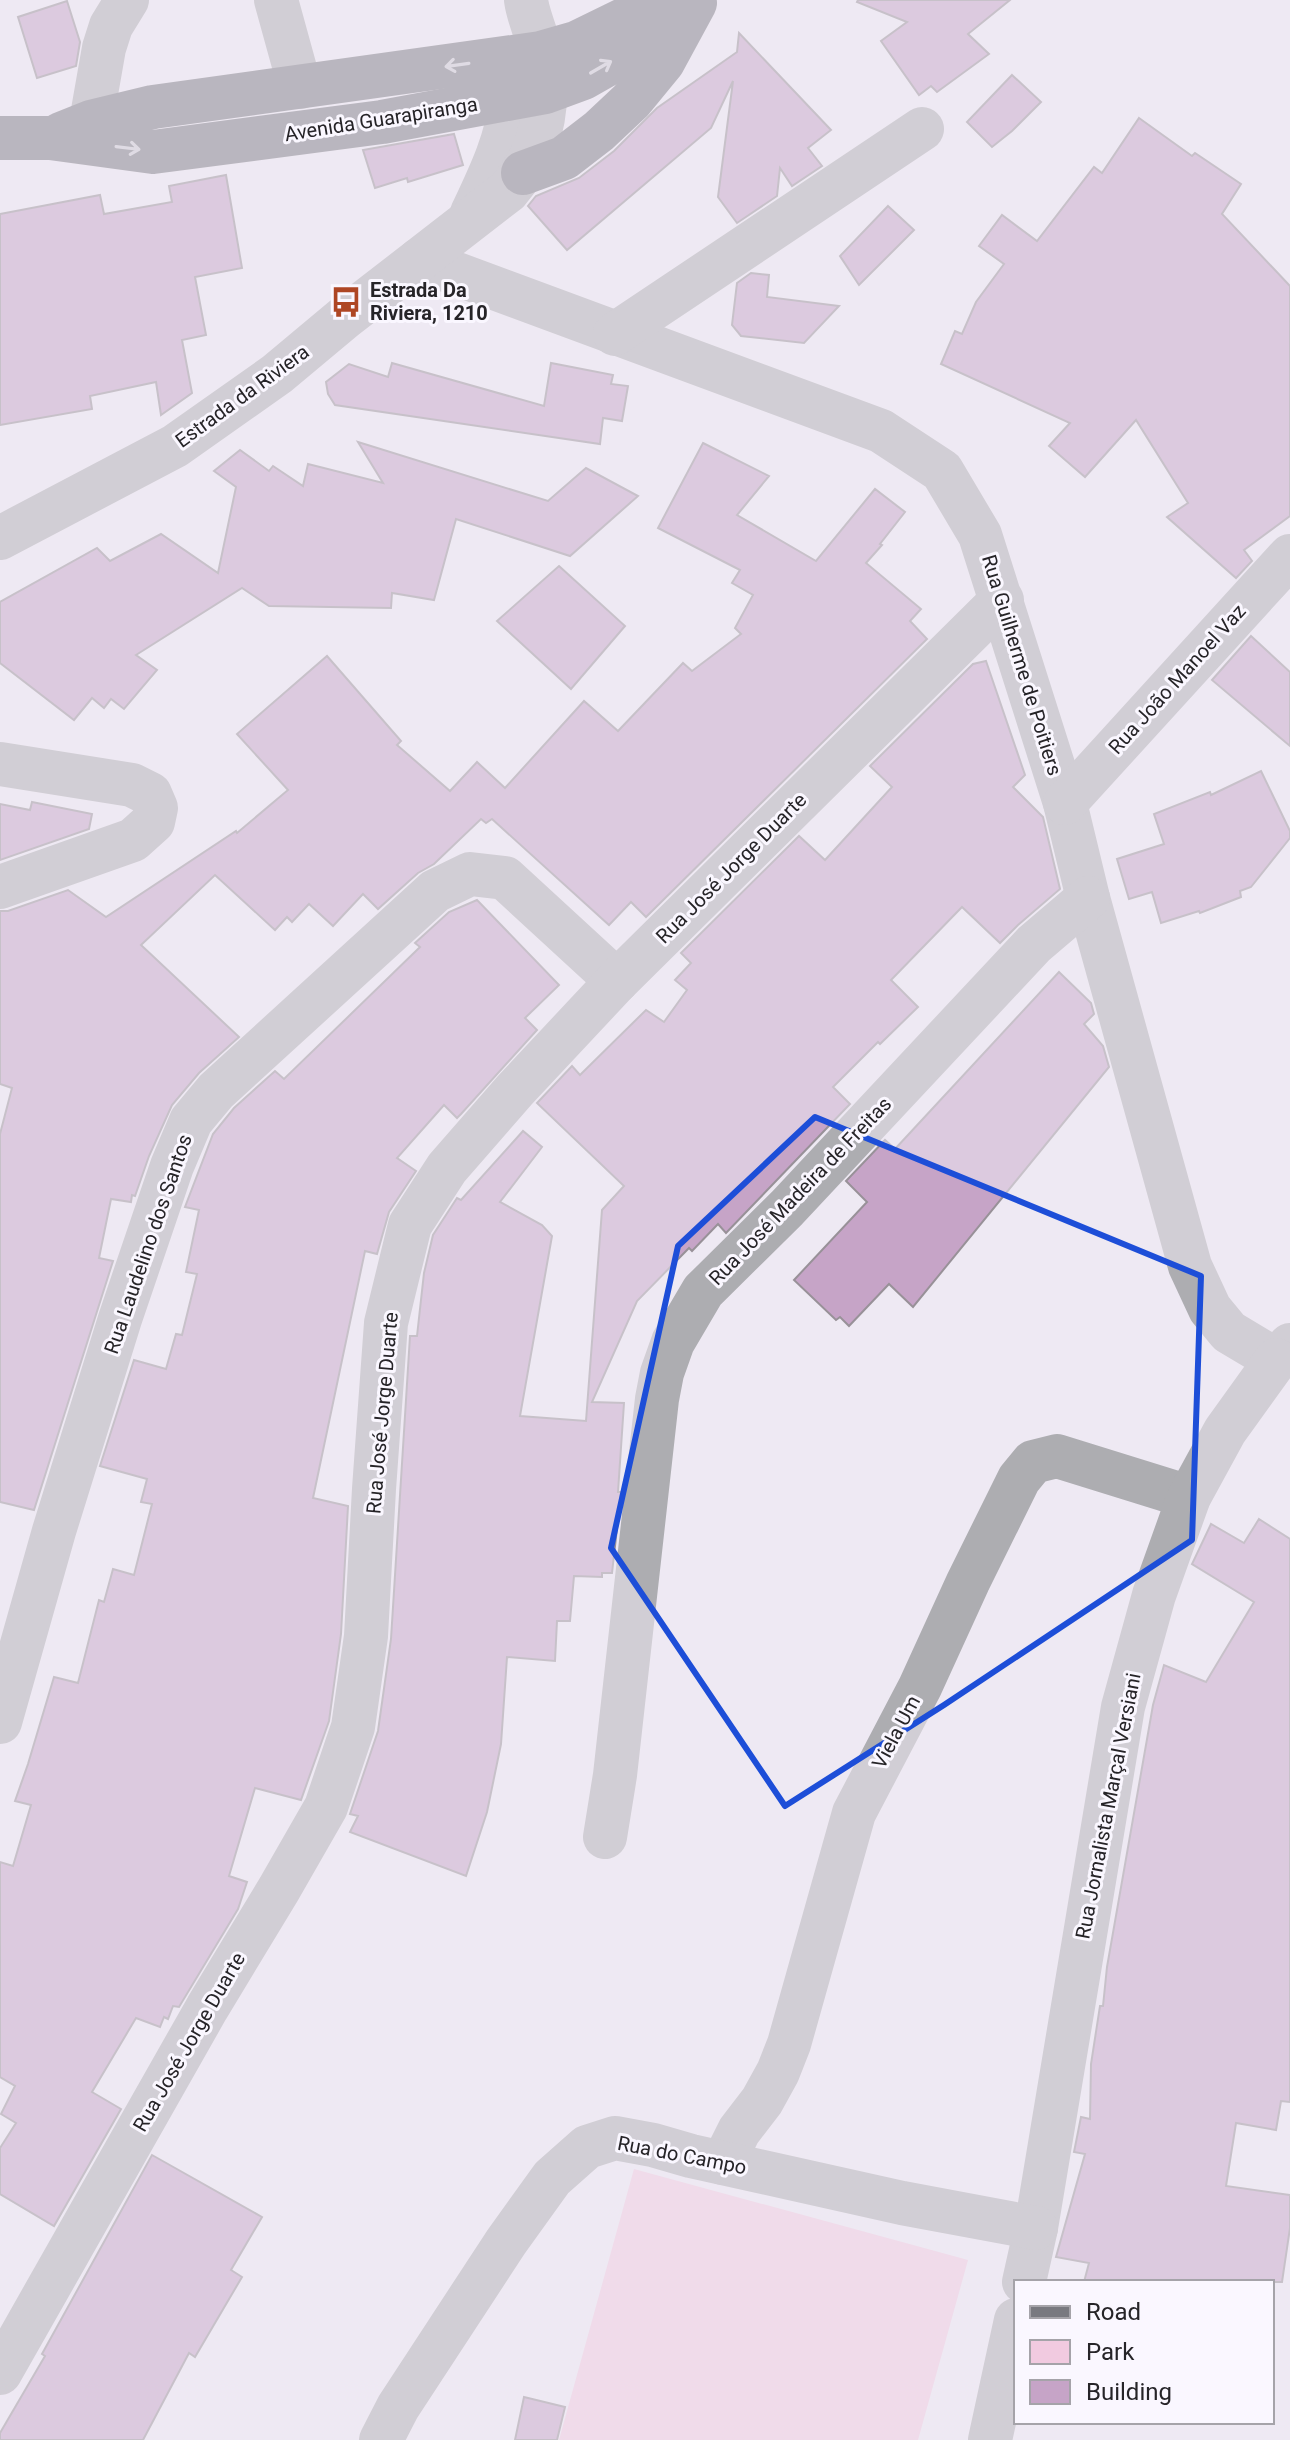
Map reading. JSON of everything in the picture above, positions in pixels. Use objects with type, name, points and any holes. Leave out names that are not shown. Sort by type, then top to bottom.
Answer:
[{"type":"main road","name":"Avenida Guarapiranga","points":[[0,138],[50,138],[153,152],[382,122],[526,75],[576,43],[663,0]]},
{"type":"main road","name":"Avenida Guarapiranga","points":[[50,138],[91,122],[153,107],[300,87],[526,75],[583,78],[620,57],[682,0]]},
{"type":"main road","points":[[523,173],[564,158],[631,101],[663,62],[696,0]]},
{"type":"street","points":[[276,0],[300,87]]},
{"type":"street","points":[[466,226],[499,151],[526,75],[526,2]]},
{"type":"street","points":[[91,122],[110,9]]},
{"type":"street","name":"Estrada da Riviera","points":[[0,538],[175,446],[277,374],[508,191],[523,173],[541,133],[526,75]]},
{"type":"street","points":[[615,334],[922,129]]},
{"type":"street","name":"Rua Guilherme de Poitiers","points":[[419,260],[881,431],[942,471],[980,535],[1002,600],[1065,803],[1088,898],[1190,1266],[1210,1309],[1229,1332],[1283,1352]]},
{"type":"street","name":"Rua João Manoel Vaz","points":[[1065,803],[1290,556]]},
{"type":"street","name":"Rua José Jorge Duarte","points":[[0,2373],[207,2008],[326,1807],[353,1727],[366,1636],[386,1323],[410,1225],[447,1168],[617,981],[1002,600]]},
{"type":"street","points":[[0,764],[132,785],[150,794],[156,808],[153,822],[133,840],[0,887]]},
{"type":"street","name":"Rua Laudelino dos Santos","points":[[0,1722],[120,1319],[172,1166],[191,1121],[216,1091],[435,891],[470,874],[505,878],[617,981]]},
{"type":"street","name":"Rua José Madeira de Freitas","points":[[605,1837],[615,1775],[657,1399],[673,1342],[703,1291],[787,1208],[1034,944],[1088,898]]},
{"type":"street","name":"Rua Jornalista Marçal Versiani","points":[[1024,2280],[1036,2228],[1123,1707],[1154,1595],[1189,1497],[1225,1431],[1283,1352]]},
{"type":"street","name":"Viela Um","points":[[723,2163],[739,2131],[762,2101],[789,2044],[854,1813],[920,1687],[1019,1479],[1033,1462],[1057,1456],[1189,1497]]},
{"type":"street","name":"Rua do Campo","points":[[381,2440],[398,2407],[524,2217],[552,2178],[587,2147],[615,2138],[902,2203],[1036,2228]]},
{"type":"street","points":[[990,2440],[1014,2329]]},
{"type":"highlighted area","points":[[815,1117],[1201,1276],[1192,1540],[944,1705],[785,1806],[611,1548],[678,1246]]},
{"type":"green space","points":[[634,2169],[968,2260],[918,2440],[559,2440]]},
{"type":"building","points":[[858,0],[1010,0],[968,34],[989,54],[937,92],[931,86],[919,95],[881,41],[907,22]]},
{"type":"building","points":[[67,1],[80,42],[76,66],[37,78],[18,17]]},
{"type":"building","points":[[739,33],[831,130],[808,148],[822,166],[792,186],[780,168],[777,196],[737,223],[718,197],[733,81],[711,128],[567,250],[528,206],[536,196],[579,178],[614,151],[657,108],[737,52]]},
{"type":"building","points":[[1012,75],[1041,102],[992,147],[967,122]]},
{"type":"building","points":[[1139,118],[1192,156],[1195,153],[1241,184],[1222,214],[1290,286],[1290,516],[1244,550],[1252,561],[1236,578],[1167,517],[1188,503],[1136,420],[1085,477],[1049,446],[1070,423],[941,364],[955,331],[962,334],[976,302],[1004,264],[979,246],[1002,215],[1037,241],[1094,167],[1102,173]]},
{"type":"building","points":[[454,134],[463,165],[408,182],[407,178],[375,188],[363,150]]},
{"type":"building","points":[[226,175],[242,268],[195,277],[206,335],[182,340],[192,393],[161,415],[156,382],[90,396],[92,409],[0,425],[0,214],[100,195],[104,214],[172,202],[169,186]]},
{"type":"building","points":[[888,206],[914,230],[859,285],[840,256]]},
{"type":"building","points":[[751,273],[769,275],[767,297],[839,306],[804,343],[741,336],[732,325],[737,283]]},
{"type":"building","points":[[392,363],[544,406],[551,363],[613,375],[611,384],[628,386],[622,421],[603,418],[600,444],[335,405],[328,394],[326,382],[349,364],[388,377]]},
{"type":"building","points":[[358,442],[548,501],[586,468],[638,496],[570,556],[456,519],[434,600],[392,593],[391,608],[269,606],[242,588],[136,655],[157,670],[124,709],[111,699],[104,708],[92,698],[74,720],[0,663],[0,602],[97,548],[110,561],[161,534],[218,573],[236,487],[214,471],[240,450],[269,471],[273,466],[303,486],[308,464],[383,483]]},
{"type":"building","points":[[703,443],[769,476],[737,515],[816,561],[875,489],[905,512],[866,563],[921,609],[910,621],[927,639],[646,917],[631,902],[609,925],[492,819],[486,823],[481,819],[434,864],[418,873],[378,909],[363,894],[333,926],[309,904],[292,922],[287,917],[275,930],[215,875],[141,945],[239,1037],[199,1073],[172,1105],[131,1202],[111,1199],[99,1258],[113,1261],[34,1510],[0,1502],[0,1134],[12,1088],[0,1084],[0,911],[68,890],[106,917],[237,833],[288,790],[237,734],[327,656],[401,741],[397,745],[450,791],[477,762],[505,788],[584,701],[618,731],[683,663],[692,671],[741,634],[735,628],[753,595],[732,583],[740,570],[658,528]]},
{"type":"building","points":[[559,566],[625,626],[571,689],[497,621]]},
{"type":"building","points":[[1251,636],[1290,672],[1290,746],[1212,680]]},
{"type":"building","points":[[986,661],[1025,775],[1013,787],[1043,817],[1060,889],[1000,943],[962,907],[891,980],[918,1007],[833,1087],[850,1104],[726,1233],[718,1224],[692,1251],[689,1248],[637,1301],[592,1402],[624,1403],[618,1492],[621,1492],[612,1573],[602,1573],[602,1577],[574,1576],[570,1621],[557,1621],[555,1661],[507,1657],[501,1744],[487,1812],[466,1876],[350,1832],[358,1816],[350,1814],[378,1731],[391,1639],[410,1336],[417,1336],[424,1273],[433,1235],[457,1198],[461,1200],[523,1131],[542,1147],[500,1202],[542,1225],[552,1236],[520,1416],[586,1421],[602,1210],[624,1186],[537,1103],[572,1066],[580,1075],[646,1010],[664,1022],[687,990],[675,980],[691,963],[681,953],[799,836],[825,860],[892,787],[870,766],[973,664]]},
{"type":"building","points":[[1261,771],[1290,831],[1290,838],[1251,887],[1240,891],[1241,897],[1200,913],[1161,923],[1152,892],[1129,899],[1117,859],[1164,844],[1154,814],[1210,792],[1211,795]]},
{"type":"building","points":[[32,802],[92,814],[89,829],[0,860],[0,804],[30,810]]},
{"type":"building","points":[[477,900],[559,985],[525,1018],[537,1030],[461,1114],[457,1118],[444,1105],[397,1158],[416,1171],[389,1212],[377,1254],[365,1251],[313,1498],[348,1506],[341,1634],[329,1721],[301,1800],[255,1788],[229,1876],[247,1882],[238,1909],[179,2007],[173,2006],[168,2019],[164,2017],[160,2027],[136,2018],[92,2092],[121,2109],[54,2226],[0,2194],[0,2148],[16,2123],[1,2114],[15,2086],[0,2077],[0,1862],[13,1866],[31,1805],[15,1801],[54,1677],[78,1683],[99,1600],[104,1602],[113,1569],[134,1575],[152,1504],[141,1502],[147,1479],[100,1466],[134,1360],[166,1369],[176,1334],[182,1335],[197,1274],[186,1272],[199,1210],[185,1207],[213,1134],[234,1108],[275,1071],[284,1079],[420,947],[415,943],[449,912]]},
{"type":"building","points":[[1059,972],[1091,1003],[1094,1014],[1084,1024],[1103,1046],[1109,1067],[913,1307],[889,1284],[849,1326],[840,1317],[836,1320],[794,1280],[867,1202],[846,1181],[885,1140],[895,1149]]},
{"type":"building","points":[[1259,1519],[1290,1539],[1290,2102],[1281,2101],[1276,2130],[1236,2123],[1226,2186],[1290,2195],[1290,2228],[1282,2282],[1085,2280],[1089,2263],[1056,2257],[1085,2154],[1074,2152],[1081,2117],[1090,2119],[1091,2064],[1153,1705],[1164,1665],[1206,1682],[1254,1602],[1192,1564],[1211,1524],[1244,1543]]},
{"type":"building","points":[[152,2155],[262,2217],[231,2270],[242,2277],[195,2357],[189,2353],[143,2440],[0,2440],[0,2433],[45,2356],[42,2354]]},
{"type":"building","points":[[524,2397],[565,2407],[557,2440],[515,2440]]},
{"type":"place","name":"Estrada Da Riviera, 1210","points":[[346,302]]}]
